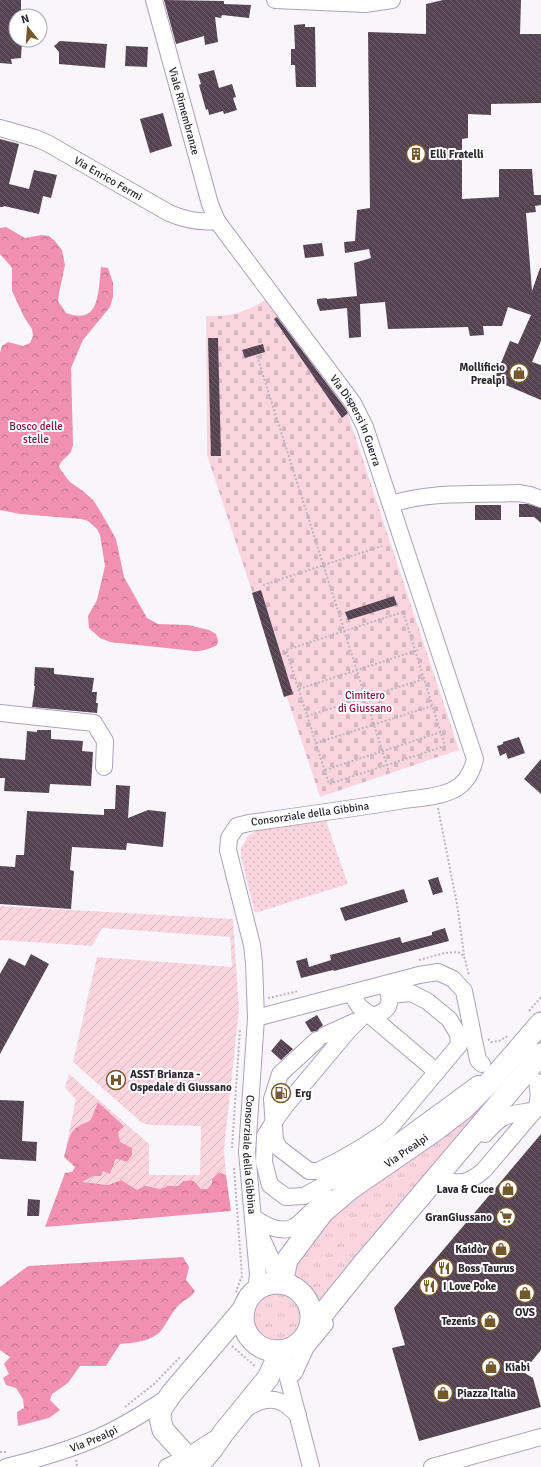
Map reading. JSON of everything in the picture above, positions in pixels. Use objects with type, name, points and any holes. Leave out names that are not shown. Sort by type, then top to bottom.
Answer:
[{"type":"main road","name":"Via Prealpi","points":[[279,1282],[287,1260],[313,1223],[323,1212],[357,1184],[438,1129],[463,1109],[488,1084],[541,1023]]},
{"type":"main road","name":"Via Prealpi","points":[[250,1298],[242,1311],[172,1393],[161,1410],[160,1418],[163,1430],[182,1451],[183,1465],[213,1448],[292,1344],[339,1294],[434,1185],[541,1054]]},
{"type":"main road","points":[[279,1282],[290,1285],[305,1296],[310,1304],[312,1322],[292,1344],[262,1348],[249,1337],[243,1322],[243,1314],[250,1298],[269,1283],[279,1282]]},
{"type":"street","name":"Viale Rimembranze","points":[[154,0],[209,200],[217,221]]},
{"type":"street","points":[[275,0],[365,4],[392,0]]},
{"type":"street","name":"Via Enrico Fermi","points":[[0,128],[48,143],[169,213],[181,218],[202,222],[217,221]]},
{"type":"street","name":"Via Dispersi in Guerra","points":[[217,221],[353,402],[366,427],[391,504]]},
{"type":"street","points":[[391,504],[424,496],[518,494],[530,495],[541,499]]},
{"type":"street","name":"Consorziale della Gibbina","points":[[250,1298],[258,1275],[247,1152],[256,1018],[254,963],[252,945],[228,850],[229,838],[237,826],[249,823],[436,795],[453,790],[464,782],[472,771],[475,759],[391,504]]},
{"type":"street","points":[[0,713],[94,723],[105,741],[104,767]]},
{"type":"street","points":[[388,989],[419,974],[438,972],[453,979],[464,991],[478,1060],[482,1064]]},
{"type":"street","points":[[256,1018],[351,993],[388,989],[411,993],[427,1001],[450,1019],[458,1034],[459,1045],[388,1130],[364,1146],[318,1171],[309,1170],[279,1148],[275,1140],[272,1099],[280,1074],[321,1038],[365,1016],[381,1014],[389,1005],[388,989]]},
{"type":"street","points":[[351,993],[365,1016],[437,1072]]},
{"type":"street","points":[[365,1016],[273,1122],[265,1136],[264,1162],[270,1185],[286,1196],[304,1196],[392,1147],[480,1082],[533,1023],[541,1018]]},
{"type":"street","points":[[434,1185],[464,1182],[475,1179],[484,1170],[538,1107],[539,1083],[534,1075],[541,1065]]},
{"type":"street","name":"Via Prealpi","points":[[434,1185],[454,1171],[493,1124],[502,1117],[538,1107]]},
{"type":"street","points":[[254,1220],[275,1229],[294,1227],[328,1194],[357,1184]]},
{"type":"street","points":[[254,1220],[272,1261],[279,1282]]},
{"type":"street","points":[[294,1373],[308,1345],[334,1313],[339,1294]]},
{"type":"street","points":[[292,1344],[296,1408]]},
{"type":"street","points":[[292,1344],[296,1408],[311,1467]]},
{"type":"street","name":"Via Prealpi","points":[[6,1467],[74,1447],[99,1437],[148,1411],[172,1393]]},
{"type":"street","points":[[240,1412],[251,1404],[272,1400],[296,1408]]},
{"type":"street","points":[[432,1467],[541,1437]]},
{"type":"path","points":[[257,356],[389,772]]},
{"type":"path","points":[[263,585],[382,546]]},
{"type":"path","points":[[403,612],[424,678],[445,746],[329,784],[286,650],[403,612]]},
{"type":"path","points":[[299,689],[416,651]]},
{"type":"path","points":[[307,716],[424,678]]},
{"type":"path","points":[[316,743],[432,706]]},
{"type":"path","points":[[325,770],[441,732]]},
{"type":"path","points":[[436,795],[457,904],[464,956]]},
{"type":"path","points":[[230,1344],[257,1368]]},
{"type":"green space","name":"Bosco delle stelle","points":[[6,227],[25,238],[42,235],[49,236],[62,250],[65,265],[58,301],[66,313],[77,316],[86,315],[92,310],[96,304],[98,295],[101,267],[108,268],[113,283],[113,297],[110,307],[83,340],[71,368],[73,444],[71,452],[59,466],[70,482],[94,501],[106,521],[116,539],[124,577],[147,618],[158,624],[188,625],[209,630],[216,634],[218,641],[217,645],[206,650],[194,651],[110,642],[100,638],[89,628],[88,616],[97,600],[105,566],[100,535],[97,529],[88,521],[81,519],[20,514],[0,510],[0,353],[2,346],[8,342],[23,346],[30,343],[33,336],[32,329],[24,317],[12,291],[12,268],[0,254],[0,228]]},
{"type":"green space","name":"Cimitero di Giussano","points":[[269,297],[346,409],[459,750],[320,797],[207,455],[206,316],[224,316],[247,310]]},
{"type":"green space","points":[[326,821],[348,884],[255,913],[241,857],[241,848],[248,836],[260,828]]},
{"type":"green space","points":[[0,906],[233,919],[239,1009],[224,1150],[226,1175],[219,1172],[212,1177],[212,1184],[207,1189],[201,1189],[192,1180],[183,1181],[178,1186],[167,1186],[160,1189],[146,1185],[137,1190],[121,1180],[108,1185],[82,1182],[93,1176],[101,1176],[103,1171],[110,1174],[116,1159],[127,1162],[132,1156],[132,1148],[120,1142],[118,1132],[124,1126],[98,1102],[90,1121],[78,1127],[71,1134],[64,1157],[76,1099],[65,1088],[69,1074],[149,1144],[149,1175],[200,1175],[201,1126],[150,1125],[142,1123],[73,1062],[97,957],[232,967],[230,937],[102,928],[92,946],[0,940]]},
{"type":"green space","points":[[541,1034],[541,1047],[324,1299],[318,1300],[315,1298],[308,1287],[292,1273],[314,1231]]},
{"type":"green space","points":[[98,1102],[124,1126],[132,1148],[132,1156],[127,1162],[116,1159],[110,1174],[102,1176],[96,1183],[108,1185],[121,1180],[160,1189],[167,1186],[178,1186],[183,1181],[192,1180],[201,1189],[219,1172],[226,1175],[231,1211],[45,1227],[65,1173],[72,1172],[75,1167],[64,1157],[69,1138],[74,1130],[90,1121]]},
{"type":"green space","points":[[183,1257],[189,1267],[186,1280],[195,1291],[176,1308],[159,1333],[145,1340],[120,1344],[106,1366],[80,1366],[68,1383],[52,1394],[50,1400],[60,1410],[49,1418],[18,1426],[17,1412],[24,1408],[23,1399],[16,1388],[6,1385],[3,1378],[9,1374],[4,1364],[10,1357],[0,1350],[0,1287],[28,1266]]},
{"type":"green space","points":[[272,1290],[282,1290],[292,1294],[300,1302],[304,1312],[304,1322],[300,1332],[292,1340],[282,1344],[272,1344],[262,1340],[254,1332],[250,1322],[250,1312],[254,1302],[262,1294]]},
{"type":"building","points":[[0,0],[21,0],[21,8],[8,8],[8,48],[22,48],[21,58],[11,59],[12,64],[0,63]]},
{"type":"building","points":[[164,0],[224,1],[224,4],[251,5],[249,18],[222,15],[221,18],[215,17],[218,42],[205,45],[204,36],[176,44]]},
{"type":"building","name":"Elli Fratelli","points":[[443,0],[521,0],[520,34],[541,34],[541,103],[491,104],[491,115],[468,114],[468,138],[462,139],[462,199],[499,197],[499,169],[532,169],[534,195],[541,195],[541,205],[535,206],[536,212],[526,213],[532,291],[541,268],[541,341],[532,362],[541,365],[541,400],[494,380],[510,341],[518,344],[531,315],[508,307],[502,326],[483,326],[484,335],[470,336],[468,327],[388,329],[385,302],[360,304],[361,337],[349,338],[347,308],[320,311],[317,303],[317,299],[357,296],[354,263],[371,258],[369,249],[345,253],[344,242],[355,241],[357,210],[370,208],[368,32],[426,34],[426,4]]},
{"type":"building","points":[[305,24],[305,27],[315,27],[316,87],[296,87],[295,65],[291,65],[291,49],[295,49],[294,25]]},
{"type":"building","points":[[60,41],[107,44],[105,68],[59,64],[59,52],[54,46]]},
{"type":"building","points":[[126,46],[148,47],[147,67],[125,66]]},
{"type":"building","points":[[214,70],[219,88],[232,84],[236,97],[233,98],[237,110],[224,114],[223,111],[209,115],[208,109],[206,110],[199,85],[201,84],[198,74]]},
{"type":"building","points":[[163,113],[172,146],[150,153],[140,119]]},
{"type":"building","points":[[0,139],[19,144],[9,184],[29,189],[34,170],[57,175],[51,198],[43,196],[39,214],[4,206],[0,207]]},
{"type":"building","points":[[322,243],[324,256],[305,258],[303,245]]},
{"type":"building","points":[[277,317],[345,408],[348,413],[342,418],[274,319]]},
{"type":"building","points":[[208,338],[218,338],[221,456],[211,456]]},
{"type":"building","points":[[263,344],[265,352],[245,358],[242,350]]},
{"type":"building","points":[[519,504],[528,504],[541,508],[541,523],[534,517],[519,517]]},
{"type":"building","points":[[475,505],[501,505],[501,520],[475,520]]},
{"type":"building","points":[[261,590],[293,694],[284,697],[252,593]]},
{"type":"building","points":[[394,596],[397,605],[348,620],[345,612]]},
{"type":"building","points":[[35,667],[54,668],[54,674],[94,678],[92,692],[97,692],[97,713],[32,707],[35,686]]},
{"type":"building","points":[[37,730],[51,730],[51,739],[83,741],[82,751],[93,752],[91,786],[50,784],[49,793],[4,791],[5,778],[0,778],[0,758],[25,760],[27,731],[37,732]]},
{"type":"building","points":[[519,737],[525,753],[508,759],[506,753],[500,756],[497,746],[503,744],[503,742]]},
{"type":"building","points":[[541,759],[541,794],[524,779]]},
{"type":"building","points":[[116,785],[130,786],[128,818],[148,810],[166,812],[163,847],[127,843],[126,850],[72,847],[70,870],[74,871],[71,909],[0,904],[0,866],[15,867],[16,855],[24,855],[27,811],[104,815],[104,809],[115,809]]},
{"type":"building","points":[[438,877],[443,892],[433,895],[428,880]]},
{"type":"building","points":[[404,889],[408,902],[345,921],[340,908]]},
{"type":"building","points":[[445,928],[449,941],[334,971],[301,978],[296,961],[307,958],[309,967],[331,960],[330,955],[400,937],[402,943],[432,935],[432,932]]},
{"type":"building","points":[[31,954],[49,964],[0,1054],[0,974],[9,958],[25,966]]},
{"type":"building","points":[[317,1015],[323,1025],[317,1031],[311,1032],[305,1022]]},
{"type":"building","points":[[281,1039],[293,1049],[281,1060],[271,1051]]},
{"type":"building","points":[[0,1100],[24,1101],[22,1141],[37,1142],[36,1161],[0,1159]]},
{"type":"building","name":"GranGiussano","points":[[541,1134],[541,1350],[523,1372],[533,1378],[541,1407],[419,1441],[392,1348],[405,1345],[394,1308]]},
{"type":"building","points":[[28,1199],[40,1200],[39,1216],[27,1216]]},
{"type":"place","name":"Elli Fratelli","points":[[416,154]]},
{"type":"place","name":"Mollificio Prealpi","points":[[519,373]]},
{"type":"place","name":"ASST Brianza - Ospedale di Giussano","points":[[116,1080]]},
{"type":"place","name":"Erg","points":[[281,1093]]},
{"type":"place","name":"Lava & Cuce","points":[[508,1189]]},
{"type":"place","name":"GranGiussano","points":[[506,1217]]},
{"type":"place","name":"Kaidòr","points":[[501,1249]]},
{"type":"place","name":"Boss Taurus","points":[[444,1268]]},
{"type":"place","name":"I Love Poke","points":[[429,1286]]},
{"type":"place","name":"OVS","points":[[525,1293]]},
{"type":"place","name":"Tezenis","points":[[490,1321]]},
{"type":"place","name":"Kiabi","points":[[491,1367]]},
{"type":"place","name":"Piazza Italia","points":[[443,1393]]}]
